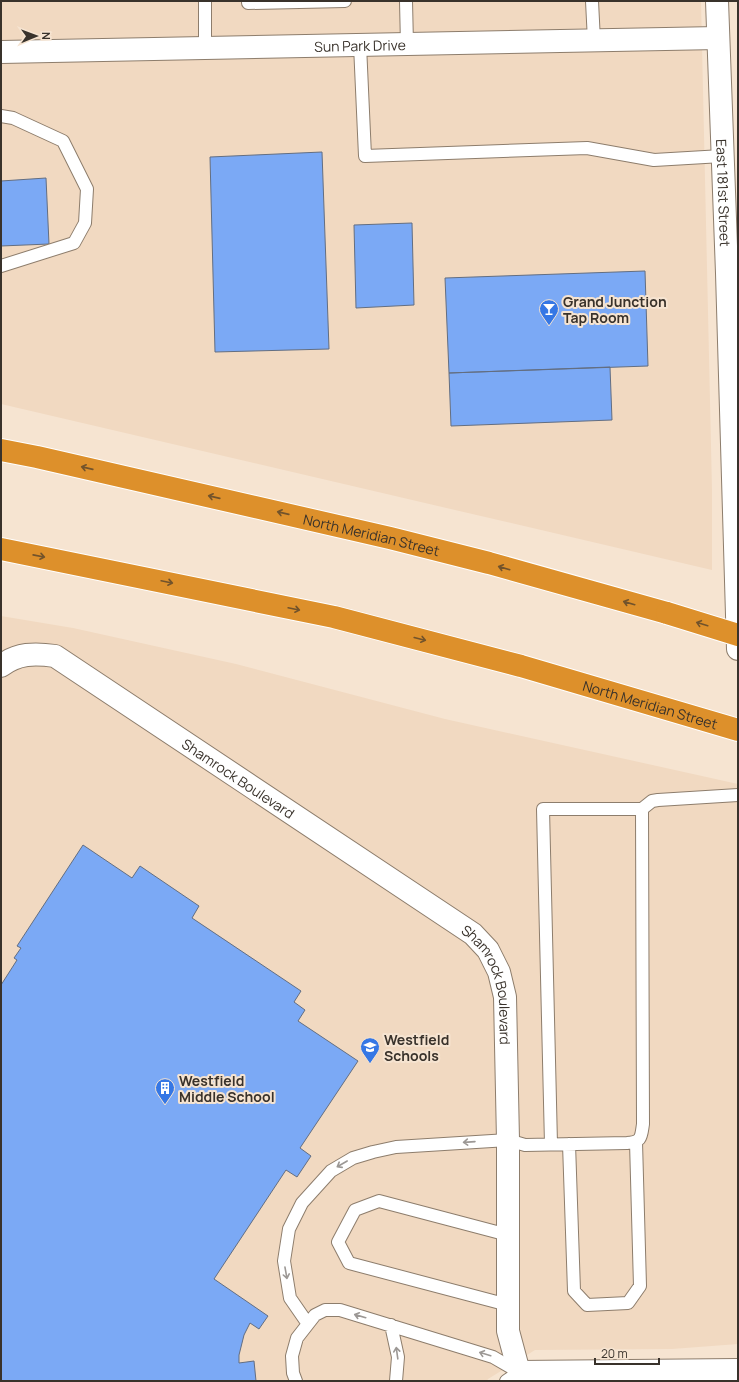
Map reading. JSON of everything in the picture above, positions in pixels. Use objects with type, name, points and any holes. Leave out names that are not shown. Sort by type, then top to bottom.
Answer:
[{"type":"highway","name":"North Meridian Street","points":[[1,450],[76,465],[390,538],[490,563],[738,635]]},
{"type":"highway","name":"North Meridian Street","points":[[1,548],[334,617],[506,662],[738,730]]},
{"type":"street","name":"East 181st Street","points":[[717,1],[722,156],[732,273],[738,649]]},
{"type":"street","name":"Sun Park Drive","points":[[1,52],[718,38]]},
{"type":"street","name":"Shamrock Boulevard","points":[[1,666],[6,661],[20,655],[37,653],[55,656],[473,934],[488,950],[499,972],[505,997],[508,1140],[508,1331],[512,1376]]},
{"type":"street","points":[[512,1376],[738,1370]]},
{"type":"lane","points":[[205,1],[205,48]]},
{"type":"lane","points":[[248,3],[345,1]]},
{"type":"lane","points":[[406,1],[407,44]]},
{"type":"lane","points":[[592,1],[594,41]]},
{"type":"lane","points":[[360,45],[365,156],[587,148],[654,160],[722,156]]},
{"type":"lane","points":[[1,116],[13,118],[63,141],[87,188],[85,223],[74,243],[1,266]]},
{"type":"lane","points":[[552,1144],[543,810],[642,809],[652,801],[658,800],[738,795]]},
{"type":"lane","points":[[308,1324],[290,1298],[284,1261],[289,1228],[302,1204],[331,1171],[353,1158],[396,1147],[508,1140],[525,1145],[636,1142],[640,1138],[644,1124],[642,809]]},
{"type":"lane","points":[[569,1144],[574,1291],[587,1305],[628,1303],[640,1286],[636,1142]]},
{"type":"lane","points":[[508,1235],[380,1201],[355,1210],[338,1242],[349,1263],[508,1306]]},
{"type":"lane","points":[[296,1381],[293,1373],[292,1356],[297,1338],[315,1315],[325,1310],[340,1310],[493,1356],[512,1376]]},
{"type":"lane","points":[[391,1325],[398,1357],[396,1381]]},
{"type":"shaded area","points":[[1,1],[701,1],[712,490],[712,570],[1,404]]},
{"type":"shaded area","name":"Westfield Schools","points":[[1,616],[73,628],[236,664],[445,719],[738,784],[738,1344],[672,1349],[535,1350],[487,1381],[1,1381]]},
{"type":"building","points":[[322,152],[329,349],[215,352],[210,157]]},
{"type":"building","points":[[46,178],[49,244],[1,246],[1,181]]},
{"type":"building","points":[[412,223],[414,305],[356,308],[354,225]]},
{"type":"building","points":[[645,271],[648,366],[449,373],[445,278]]},
{"type":"building","points":[[610,367],[612,420],[451,426],[449,373]]},
{"type":"building","name":"Westfield Middle School","points":[[83,845],[132,878],[140,866],[199,906],[192,918],[301,991],[294,1002],[305,1010],[298,1021],[358,1061],[300,1148],[311,1156],[297,1177],[286,1170],[214,1279],[268,1316],[259,1329],[250,1323],[244,1335],[239,1355],[239,1363],[254,1361],[256,1381],[1,1381],[1,985],[17,960],[14,958],[21,948],[17,946]]},
{"type":"place","name":"Grand Junction Tap Room","points":[[549,326]]},
{"type":"place","name":"Westfield Schools","points":[[370,1064]]},
{"type":"place","name":"Westfield Middle School","points":[[165,1105]]}]
